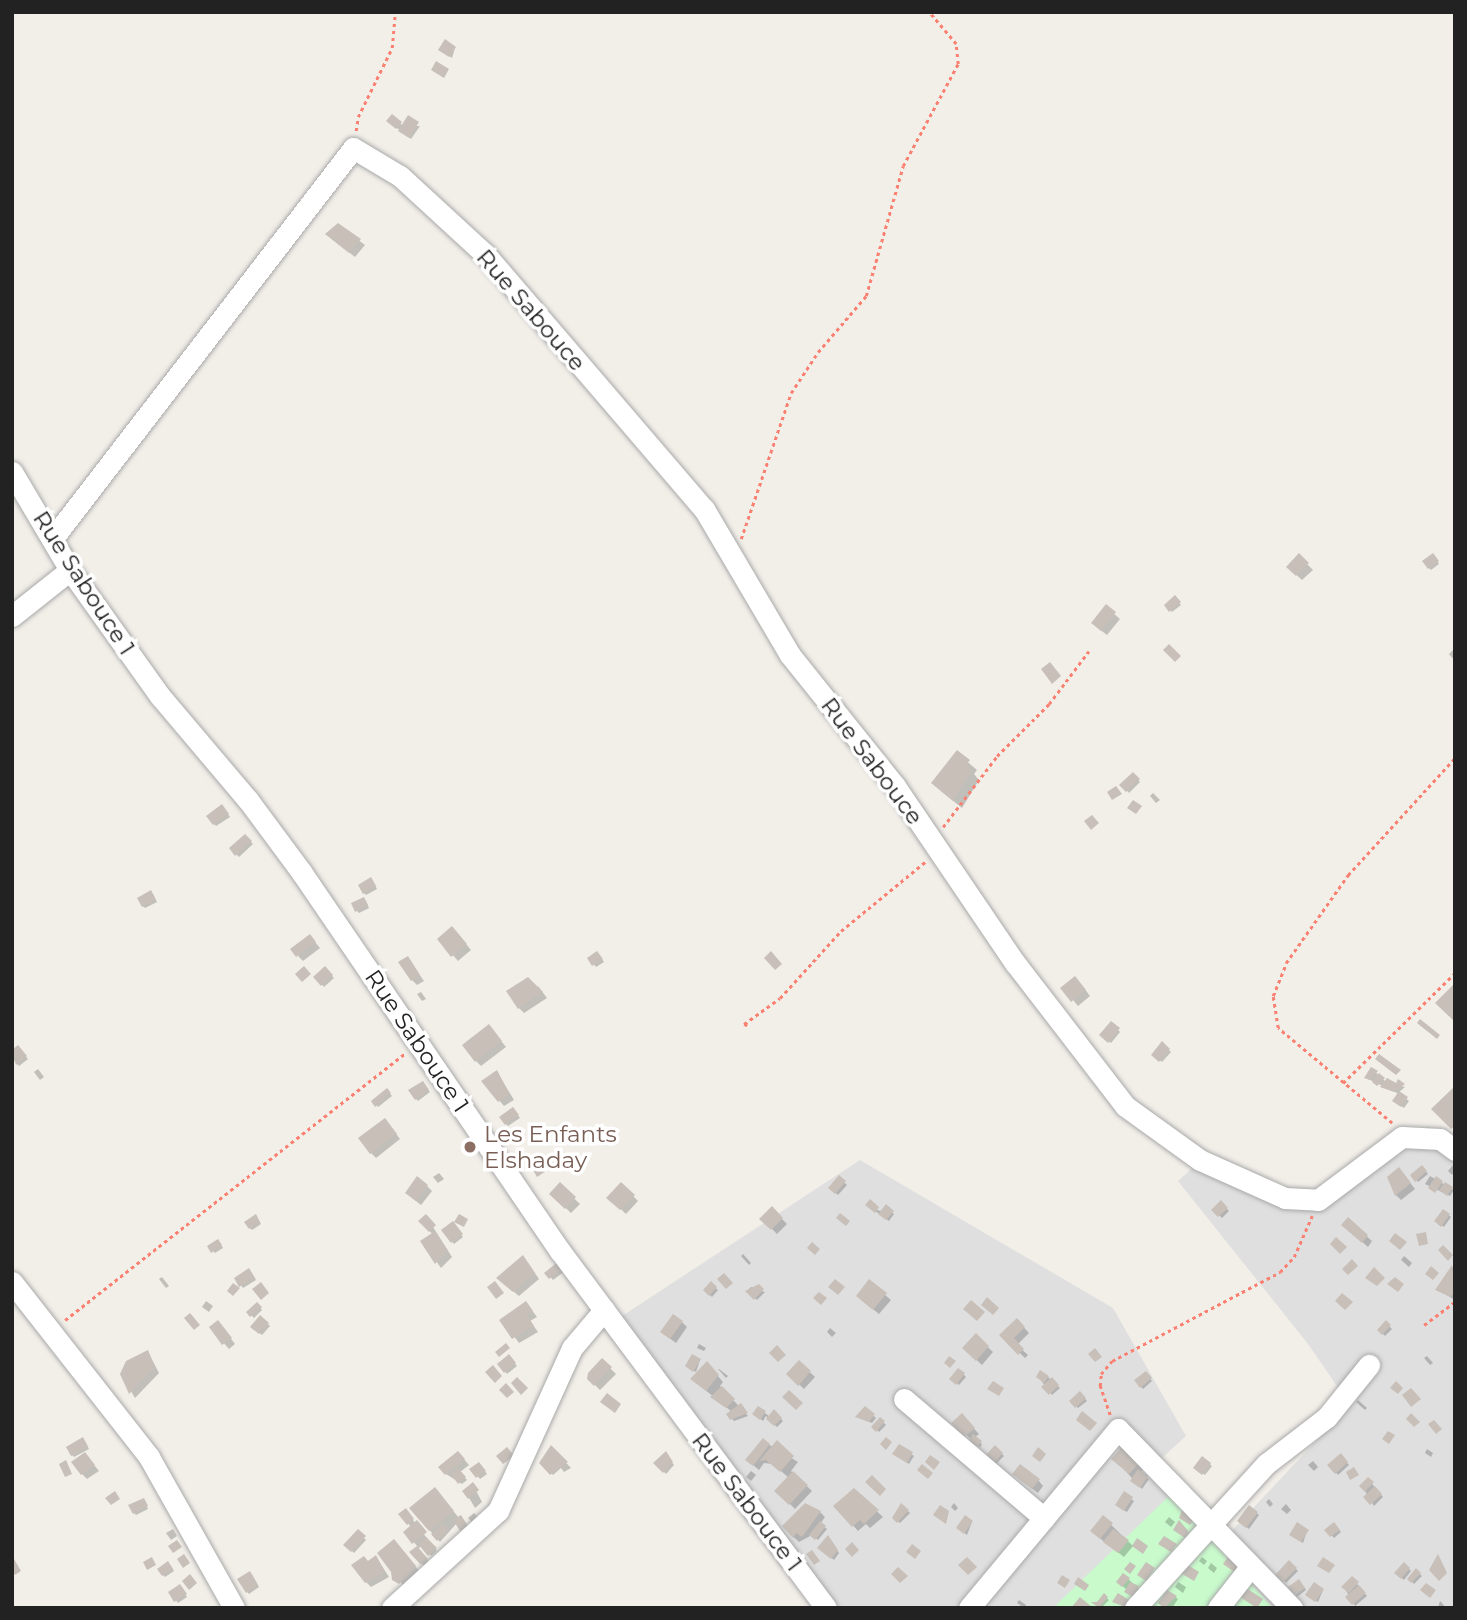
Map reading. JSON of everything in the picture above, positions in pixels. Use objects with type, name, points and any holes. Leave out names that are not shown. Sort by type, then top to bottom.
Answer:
[{"type":"street","points":[[53,538],[353,148]]},
{"type":"street","name":"Rue Sabouce","points":[[353,148],[400,176],[486,255],[704,509],[790,655],[895,786],[1015,963],[1125,1106],[1200,1160],[1285,1198],[1318,1200]]},
{"type":"street","name":"Rue Sabouce 1","points":[[12,472],[70,570],[160,696],[294,863],[604,1310],[826,1608]]},
{"type":"street","points":[[12,616],[70,570]]},
{"type":"street","points":[[1318,1200],[1402,1137],[1440,1139],[1455,1150]]},
{"type":"street","points":[[12,1282],[48,1333],[149,1457],[234,1608]]},
{"type":"street","points":[[392,1608],[498,1511],[572,1348],[604,1310]]},
{"type":"street","points":[[1135,1608],[1209,1523],[1266,1464],[1327,1417],[1369,1365]]},
{"type":"street","points":[[904,1399],[1044,1518]]},
{"type":"street","points":[[969,1608],[1118,1429],[1292,1608]]},
{"type":"street","points":[[1218,1608],[1251,1566]]},
{"type":"path","points":[[353,148],[358,117],[392,48],[395,12]]},
{"type":"path","points":[[728,550],[742,538],[791,393],[818,352],[866,296],[902,166],[958,64],[956,44],[929,12]]},
{"type":"path","points":[[747,1026],[744,1024],[779,998],[841,931],[936,847],[997,756],[1049,704],[1089,651]]},
{"type":"path","points":[[1402,1137],[1278,1028],[1273,996],[1286,963],[1348,875],[1455,758]]},
{"type":"path","points":[[1343,1083],[1455,972]]},
{"type":"path","points":[[48,1333],[418,1043]]},
{"type":"path","points":[[1118,1429],[1100,1386],[1101,1374],[1112,1361],[1280,1272],[1302,1242],[1318,1200]]},
{"type":"path","points":[[1424,1325],[1455,1302]]},
{"type":"shaded area","points":[[1428,1126],[1455,1145],[1455,1608],[822,1608],[616,1320],[860,1160],[1113,1308],[1186,1436],[1152,1467],[1223,1540],[1350,1405],[1308,1344],[1178,1181],[1196,1165],[1290,1205],[1391,1153]]},
{"type":"green space","points":[[1170,1495],[1273,1608],[1053,1608]]},
{"type":"building","points":[[445,39],[456,47],[449,57],[438,50]]},
{"type":"building","points":[[436,61],[449,69],[444,78],[431,70]]},
{"type":"building","points":[[392,114],[402,122],[396,129],[386,121]]},
{"type":"building","points":[[408,115],[419,122],[409,138],[398,131]]},
{"type":"building","points":[[338,223],[361,239],[349,253],[325,234]]},
{"type":"building","points":[[1299,553],[1309,563],[1296,576],[1286,567]]},
{"type":"building","points":[[1433,553],[1439,561],[1428,569],[1422,561]]},
{"type":"building","points":[[1175,595],[1181,602],[1169,612],[1164,605]]},
{"type":"building","points":[[1106,604],[1116,612],[1101,631],[1091,623]]},
{"type":"building","points":[[1169,644],[1181,656],[1175,662],[1163,650]]},
{"type":"building","points":[[1050,662],[1061,676],[1052,684],[1041,669]]},
{"type":"building","points":[[957,750],[970,760],[966,765],[972,770],[953,801],[931,783]]},
{"type":"building","points":[[1133,772],[1140,779],[1126,792],[1119,785]]},
{"type":"building","points":[[1116,786],[1122,794],[1112,800],[1107,792]]},
{"type":"building","points":[[1133,800],[1142,806],[1136,814],[1127,808]]},
{"type":"building","points":[[222,804],[229,814],[213,825],[206,816]]},
{"type":"building","points":[[1092,815],[1099,823],[1091,830],[1084,821]]},
{"type":"building","points":[[245,834],[252,841],[235,856],[229,848]]},
{"type":"building","points":[[371,877],[376,886],[363,894],[358,885]]},
{"type":"building","points":[[151,890],[156,900],[142,907],[137,898]]},
{"type":"building","points":[[364,897],[368,905],[355,912],[351,903]]},
{"type":"building","points":[[452,926],[467,944],[451,957],[437,939]]},
{"type":"building","points":[[310,934],[316,942],[296,957],[290,949]]},
{"type":"building","points":[[597,951],[603,959],[592,966],[587,958]]},
{"type":"building","points":[[771,951],[782,964],[775,970],[764,958]]},
{"type":"building","points":[[408,956],[420,975],[411,981],[398,962]]},
{"type":"building","points":[[304,966],[311,974],[302,982],[295,974]]},
{"type":"building","points":[[325,966],[333,975],[321,986],[313,977]]},
{"type":"building","points":[[1075,976],[1086,990],[1071,1002],[1060,988]]},
{"type":"building","points":[[528,977],[543,992],[518,1009],[506,991]]},
{"type":"building","points":[[1455,983],[1455,1022],[1435,1003]]},
{"type":"building","points":[[1420,1019],[1440,1035],[1437,1039],[1417,1023]]},
{"type":"building","points":[[1111,1021],[1120,1028],[1108,1043],[1099,1035]]},
{"type":"building","points":[[489,1024],[502,1041],[475,1062],[462,1045]]},
{"type":"building","points":[[1162,1041],[1170,1049],[1159,1062],[1151,1055]]},
{"type":"building","points":[[18,1045],[27,1056],[16,1065],[12,1050]]},
{"type":"building","points":[[1379,1054],[1401,1070],[1396,1075],[1375,1059]]},
{"type":"building","points":[[1371,1067],[1378,1071],[1370,1080],[1364,1078]]},
{"type":"building","points":[[497,1070],[510,1095],[498,1102],[481,1081]]},
{"type":"building","points":[[1379,1073],[1385,1078],[1377,1086],[1372,1082]]},
{"type":"building","points":[[1387,1078],[1396,1083],[1398,1079],[1405,1084],[1394,1092],[1380,1087]]},
{"type":"building","points":[[423,1081],[429,1090],[415,1100],[408,1090]]},
{"type":"building","points":[[1455,1086],[1455,1126],[1451,1129],[1431,1109]]},
{"type":"building","points":[[387,1088],[391,1093],[375,1107],[371,1101]]},
{"type":"building","points":[[1399,1091],[1408,1097],[1401,1107],[1392,1101]]},
{"type":"building","points":[[513,1107],[519,1115],[505,1125],[499,1117]]},
{"type":"building","points":[[385,1118],[397,1134],[370,1154],[358,1138]]},
{"type":"building","points":[[541,1164],[546,1171],[537,1177],[533,1170]]},
{"type":"building","points":[[1422,1165],[1427,1171],[1415,1182],[1410,1175]]},
{"type":"building","points":[[1399,1167],[1411,1183],[1395,1196],[1387,1177]]},
{"type":"building","points":[[839,1175],[846,1181],[835,1194],[828,1188]]},
{"type":"building","points":[[417,1176],[428,1185],[416,1201],[405,1193]]},
{"type":"building","points":[[1436,1176],[1443,1181],[1435,1193],[1428,1188]]},
{"type":"building","points":[[560,1182],[576,1197],[565,1209],[549,1194]]},
{"type":"building","points":[[621,1182],[635,1195],[620,1210],[606,1198]]},
{"type":"building","points":[[1445,1182],[1453,1187],[1447,1196],[1439,1190]]},
{"type":"building","points":[[870,1199],[879,1207],[875,1213],[865,1205]]},
{"type":"building","points":[[1221,1200],[1228,1208],[1218,1217],[1211,1210]]},
{"type":"building","points":[[886,1204],[894,1211],[886,1220],[878,1214]]},
{"type":"building","points":[[772,1206],[783,1218],[771,1230],[759,1219]]},
{"type":"building","points":[[1443,1209],[1450,1214],[1441,1227],[1434,1221]]},
{"type":"building","points":[[840,1213],[850,1221],[846,1226],[836,1218]]},
{"type":"building","points":[[256,1214],[260,1222],[249,1229],[244,1222]]},
{"type":"building","points":[[426,1214],[436,1225],[429,1232],[418,1221]]},
{"type":"building","points":[[459,1214],[468,1219],[464,1227],[454,1222]]},
{"type":"building","points":[[1348,1217],[1368,1235],[1362,1243],[1341,1225]]},
{"type":"building","points":[[453,1221],[463,1234],[451,1243],[441,1230]]},
{"type":"building","points":[[435,1231],[448,1251],[435,1264],[420,1241]]},
{"type":"building","points":[[1426,1232],[1428,1244],[1419,1246],[1416,1234]]},
{"type":"building","points":[[1395,1233],[1407,1242],[1400,1250],[1389,1241]]},
{"type":"building","points":[[1336,1237],[1347,1247],[1340,1254],[1330,1244]]},
{"type":"building","points":[[218,1239],[222,1245],[211,1253],[207,1246]]},
{"type":"building","points":[[812,1242],[820,1249],[815,1255],[807,1248]]},
{"type":"building","points":[[1443,1245],[1453,1255],[1448,1261],[1438,1250]]},
{"type":"building","points":[[523,1255],[535,1273],[513,1292],[496,1278]]},
{"type":"building","points":[[1352,1259],[1358,1266],[1348,1275],[1342,1269]]},
{"type":"building","points":[[559,1261],[564,1268],[549,1279],[544,1273]]},
{"type":"building","points":[[1452,1265],[1455,1291],[1451,1297],[1435,1290]]},
{"type":"building","points":[[1431,1266],[1439,1273],[1433,1280],[1425,1274]]},
{"type":"building","points":[[1374,1267],[1385,1278],[1377,1286],[1365,1278]]},
{"type":"building","points":[[249,1268],[255,1278],[239,1287],[234,1278]]},
{"type":"building","points":[[724,1273],[733,1283],[726,1289],[717,1279]]},
{"type":"building","points":[[1395,1277],[1404,1284],[1398,1292],[1387,1284]]},
{"type":"building","points":[[835,1279],[845,1287],[838,1295],[828,1287]]},
{"type":"building","points":[[869,1279],[887,1293],[873,1310],[856,1296]]},
{"type":"building","points":[[495,1281],[504,1293],[496,1299],[487,1287]]},
{"type":"building","points":[[711,1281],[717,1287],[709,1296],[703,1290]]},
{"type":"building","points":[[261,1282],[269,1293],[261,1300],[252,1289]]},
{"type":"building","points":[[233,1283],[240,1288],[233,1296],[227,1291]]},
{"type":"building","points":[[759,1284],[764,1289],[754,1300],[745,1291]]},
{"type":"building","points":[[819,1292],[827,1298],[821,1305],[813,1298]]},
{"type":"building","points":[[1342,1293],[1353,1302],[1345,1310],[1335,1301]]},
{"type":"building","points":[[987,1297],[999,1308],[993,1315],[981,1305]]},
{"type":"building","points":[[971,1300],[985,1312],[977,1321],[963,1309]]},
{"type":"building","points":[[526,1301],[533,1311],[527,1315],[534,1326],[512,1339],[499,1320]]},
{"type":"building","points":[[257,1302],[262,1307],[250,1317],[246,1312]]},
{"type":"building","points":[[190,1313],[200,1325],[194,1330],[184,1318]]},
{"type":"building","points":[[673,1314],[683,1321],[670,1339],[660,1332]]},
{"type":"building","points":[[260,1315],[269,1323],[259,1334],[250,1327]]},
{"type":"building","points":[[1017,1318],[1025,1327],[1014,1338],[1024,1349],[1018,1355],[999,1335]]},
{"type":"building","points":[[218,1320],[232,1338],[222,1345],[209,1327]]},
{"type":"building","points":[[1386,1320],[1391,1325],[1382,1335],[1377,1330]]},
{"type":"building","points":[[976,1333],[989,1346],[976,1361],[962,1348]]},
{"type":"building","points":[[506,1343],[510,1348],[499,1357],[495,1352]]},
{"type":"building","points":[[777,1345],[786,1355],[778,1362],[769,1353]]},
{"type":"building","points":[[1095,1348],[1102,1357],[1095,1362],[1088,1354]]},
{"type":"building","points":[[148,1350],[155,1367],[129,1394],[120,1374],[126,1361]]},
{"type":"building","points":[[509,1354],[516,1363],[504,1373],[497,1364]]},
{"type":"building","points":[[692,1354],[701,1359],[693,1372],[685,1366]]},
{"type":"building","points":[[949,1356],[956,1361],[950,1368],[944,1363]]},
{"type":"building","points":[[602,1358],[612,1367],[594,1386],[587,1379],[588,1373]]},
{"type":"building","points":[[799,1360],[811,1371],[798,1386],[786,1374]]},
{"type":"building","points":[[707,1361],[719,1375],[706,1391],[690,1379]]},
{"type":"building","points":[[493,1365],[502,1376],[495,1383],[485,1372]]},
{"type":"building","points":[[958,1368],[965,1373],[956,1385],[949,1379]]},
{"type":"building","points":[[1040,1370],[1049,1376],[1044,1383],[1036,1377]]},
{"type":"building","points":[[1146,1371],[1152,1378],[1140,1388],[1134,1380]]},
{"type":"building","points":[[517,1377],[528,1388],[521,1395],[511,1383]]},
{"type":"building","points":[[1052,1377],[1059,1385],[1049,1395],[1041,1387]]},
{"type":"building","points":[[993,1381],[1004,1388],[999,1396],[987,1389]]},
{"type":"building","points":[[1396,1381],[1403,1388],[1398,1394],[1390,1388]]},
{"type":"building","points":[[506,1383],[514,1392],[507,1398],[499,1390]]},
{"type":"building","points":[[722,1386],[735,1399],[726,1408],[710,1397]]},
{"type":"building","points":[[1411,1388],[1421,1399],[1411,1407],[1402,1395]]},
{"type":"building","points":[[789,1390],[803,1403],[796,1410],[782,1397]]},
{"type":"building","points":[[1080,1391],[1086,1398],[1075,1408],[1069,1401]]},
{"type":"building","points":[[607,1393],[621,1404],[615,1413],[600,1402]]},
{"type":"building","points":[[741,1403],[748,1413],[730,1420],[726,1414]]},
{"type":"building","points":[[758,1406],[766,1411],[760,1420],[752,1414]]},
{"type":"building","points":[[865,1406],[875,1414],[869,1422],[855,1417]]},
{"type":"building","points":[[774,1409],[782,1418],[774,1426],[766,1419]]},
{"type":"building","points":[[1082,1411],[1097,1423],[1090,1431],[1076,1420]]},
{"type":"building","points":[[962,1413],[975,1428],[964,1437],[951,1423]]},
{"type":"building","points":[[1411,1413],[1420,1422],[1414,1427],[1406,1419]]},
{"type":"building","points":[[880,1417],[885,1421],[876,1432],[871,1427]]},
{"type":"building","points":[[1434,1420],[1442,1429],[1436,1434],[1428,1424]]},
{"type":"building","points":[[1388,1431],[1395,1435],[1389,1444],[1382,1439]]},
{"type":"building","points":[[973,1434],[982,1441],[977,1447],[969,1441]]},
{"type":"building","points":[[83,1437],[88,1447],[71,1456],[66,1447]]},
{"type":"building","points":[[886,1437],[892,1442],[886,1450],[880,1444]]},
{"type":"building","points":[[763,1438],[770,1444],[753,1466],[745,1460]]},
{"type":"building","points":[[777,1440],[794,1456],[780,1472],[766,1460],[759,1461]]},
{"type":"building","points":[[899,1444],[913,1452],[907,1463],[892,1454]]},
{"type":"building","points":[[551,1445],[568,1462],[550,1475],[539,1463]]},
{"type":"building","points":[[995,1445],[1003,1453],[993,1464],[985,1456]]},
{"type":"building","points":[[1123,1446],[1141,1461],[1129,1474],[1111,1459]]},
{"type":"building","points":[[507,1447],[514,1456],[503,1464],[496,1456]]},
{"type":"building","points":[[1038,1447],[1046,1454],[1040,1462],[1032,1456]]},
{"type":"building","points":[[458,1451],[465,1459],[445,1475],[438,1467]]},
{"type":"building","points":[[666,1451],[673,1462],[663,1473],[653,1463]]},
{"type":"building","points":[[85,1452],[95,1465],[81,1475],[71,1462]]},
{"type":"building","points":[[1341,1453],[1348,1462],[1335,1474],[1327,1465]]},
{"type":"building","points":[[930,1455],[940,1462],[934,1470],[925,1462]]},
{"type":"building","points":[[1202,1456],[1211,1463],[1202,1475],[1193,1468]]},
{"type":"building","points":[[66,1460],[72,1474],[65,1477],[59,1464]]},
{"type":"building","points":[[479,1462],[486,1471],[476,1478],[469,1469]]},
{"type":"building","points":[[922,1464],[933,1473],[928,1479],[917,1470]]},
{"type":"building","points":[[1020,1464],[1040,1479],[1032,1489],[1012,1474]]},
{"type":"building","points":[[1354,1467],[1359,1475],[1350,1480],[1346,1472]]},
{"type":"building","points":[[458,1468],[466,1477],[458,1484],[451,1474]]},
{"type":"building","points":[[1138,1469],[1148,1476],[1140,1488],[1130,1481]]},
{"type":"building","points":[[793,1471],[808,1485],[789,1505],[774,1491]]},
{"type":"building","points":[[872,1475],[886,1489],[880,1496],[865,1482]]},
{"type":"building","points":[[1368,1477],[1374,1482],[1365,1492],[1359,1486]]},
{"type":"building","points":[[473,1482],[479,1490],[468,1499],[462,1491]]},
{"type":"building","points":[[1375,1486],[1382,1494],[1370,1505],[1363,1497]]},
{"type":"building","points":[[435,1487],[454,1511],[429,1531],[409,1508]]},
{"type":"building","points":[[854,1488],[879,1510],[864,1524],[860,1520],[852,1527],[833,1506]]},
{"type":"building","points":[[115,1491],[120,1499],[111,1505],[105,1498]]},
{"type":"building","points":[[1124,1491],[1133,1497],[1124,1511],[1115,1505]]},
{"type":"building","points":[[144,1498],[148,1506],[133,1514],[128,1505]]},
{"type":"building","points":[[805,1503],[821,1511],[802,1537],[796,1533],[793,1538],[782,1526]]},
{"type":"building","points":[[901,1503],[909,1510],[897,1523],[892,1518]]},
{"type":"building","points":[[940,1505],[949,1511],[946,1524],[933,1515]]},
{"type":"building","points":[[1249,1505],[1258,1512],[1246,1528],[1237,1521]]},
{"type":"building","points":[[406,1508],[414,1519],[407,1525],[398,1514]]},
{"type":"building","points":[[1183,1508],[1196,1516],[1190,1525],[1179,1518]]},
{"type":"building","points":[[461,1515],[468,1526],[460,1531],[453,1520]]},
{"type":"building","points":[[965,1515],[973,1521],[964,1534],[956,1528]]},
{"type":"building","points":[[1103,1515],[1113,1523],[1100,1539],[1090,1531]]},
{"type":"building","points":[[417,1520],[427,1532],[412,1544],[403,1532]]},
{"type":"building","points":[[1179,1520],[1189,1532],[1185,1538],[1173,1530]]},
{"type":"building","points":[[820,1521],[826,1526],[815,1540],[809,1535]]},
{"type":"building","points":[[1297,1522],[1309,1530],[1301,1542],[1289,1535]]},
{"type":"building","points":[[1334,1522],[1340,1530],[1330,1537],[1324,1530]]},
{"type":"building","points":[[442,1524],[448,1531],[437,1541],[431,1534]]},
{"type":"building","points":[[358,1529],[366,1536],[351,1552],[343,1545]]},
{"type":"building","points":[[1113,1529],[1129,1540],[1118,1553],[1103,1542]]},
{"type":"building","points":[[828,1535],[838,1550],[831,1559],[817,1548]]},
{"type":"building","points":[[1164,1536],[1177,1544],[1171,1552],[1158,1544]]},
{"type":"building","points":[[426,1537],[437,1548],[428,1556],[418,1544]]},
{"type":"building","points":[[1137,1538],[1148,1546],[1143,1554],[1132,1546]]},
{"type":"building","points":[[394,1539],[416,1566],[399,1584],[392,1580],[391,1572],[377,1553]]},
{"type":"building","points":[[177,1540],[182,1547],[173,1553],[168,1546]]},
{"type":"building","points":[[852,1542],[859,1550],[852,1557],[845,1549]]},
{"type":"building","points":[[912,1544],[921,1551],[915,1559],[906,1552]]},
{"type":"building","points":[[417,1546],[428,1559],[421,1565],[409,1552]]},
{"type":"building","points":[[812,1550],[820,1561],[814,1565],[806,1554]]},
{"type":"building","points":[[184,1554],[190,1563],[183,1568],[177,1559]]},
{"type":"building","points":[[1438,1554],[1447,1573],[1439,1581],[1429,1570]]},
{"type":"building","points":[[376,1555],[385,1572],[365,1583],[351,1565],[364,1556],[368,1561]]},
{"type":"building","points":[[152,1557],[156,1565],[147,1570],[143,1562]]},
{"type":"building","points":[[967,1557],[977,1567],[968,1575],[958,1565]]},
{"type":"building","points":[[1228,1557],[1241,1566],[1236,1573],[1223,1564]]},
{"type":"building","points":[[1323,1557],[1335,1565],[1329,1573],[1317,1566]]},
{"type":"building","points":[[14,1559],[21,1571],[15,1575],[12,1571]]},
{"type":"building","points":[[1289,1560],[1297,1568],[1283,1582],[1275,1575]]},
{"type":"building","points":[[168,1561],[173,1569],[162,1576],[157,1569]]},
{"type":"building","points":[[1130,1562],[1136,1566],[1130,1574],[1124,1569]]},
{"type":"building","points":[[1146,1562],[1155,1568],[1146,1581],[1137,1575]]},
{"type":"building","points":[[1404,1562],[1410,1568],[1401,1579],[1394,1573]]},
{"type":"building","points":[[1185,1563],[1199,1572],[1194,1581],[1179,1572]]},
{"type":"building","points":[[898,1567],[908,1576],[900,1583],[891,1574]]},
{"type":"building","points":[[1416,1568],[1421,1573],[1411,1583],[1407,1579]]},
{"type":"building","points":[[250,1571],[258,1585],[246,1593],[237,1579]]},
{"type":"building","points":[[1123,1573],[1130,1578],[1122,1587],[1116,1582]]},
{"type":"building","points":[[190,1574],[197,1583],[189,1590],[182,1581]]},
{"type":"building","points":[[1062,1575],[1070,1580],[1065,1588],[1057,1583]]},
{"type":"building","points":[[1352,1576],[1359,1582],[1349,1593],[1341,1587]]},
{"type":"building","points":[[1078,1577],[1089,1585],[1085,1591],[1074,1584]]},
{"type":"building","points":[[1299,1579],[1305,1588],[1294,1596],[1288,1587]]},
{"type":"building","points":[[1130,1582],[1139,1586],[1133,1597],[1124,1592]]},
{"type":"building","points":[[1314,1582],[1324,1589],[1315,1602],[1305,1595]]},
{"type":"building","points":[[1426,1583],[1436,1590],[1430,1598],[1420,1590]]},
{"type":"building","points":[[180,1584],[187,1594],[174,1602],[168,1592]]},
{"type":"building","points":[[1359,1585],[1366,1593],[1352,1605],[1345,1597]]},
{"type":"building","points":[[1246,1588],[1263,1599],[1257,1608],[1240,1597]]},
{"type":"building","points":[[1167,1590],[1177,1596],[1164,1608],[1158,1603]]},
{"type":"building","points":[[1104,1593],[1108,1597],[1099,1608],[1091,1602],[1097,1602]]},
{"type":"building","points":[[1118,1593],[1132,1602],[1128,1608],[1112,1602]]},
{"type":"building","points":[[1080,1597],[1093,1608],[1071,1608]]},
{"type":"place","name":"Les Enfants Elshaday","points":[[470,1147]]}]
